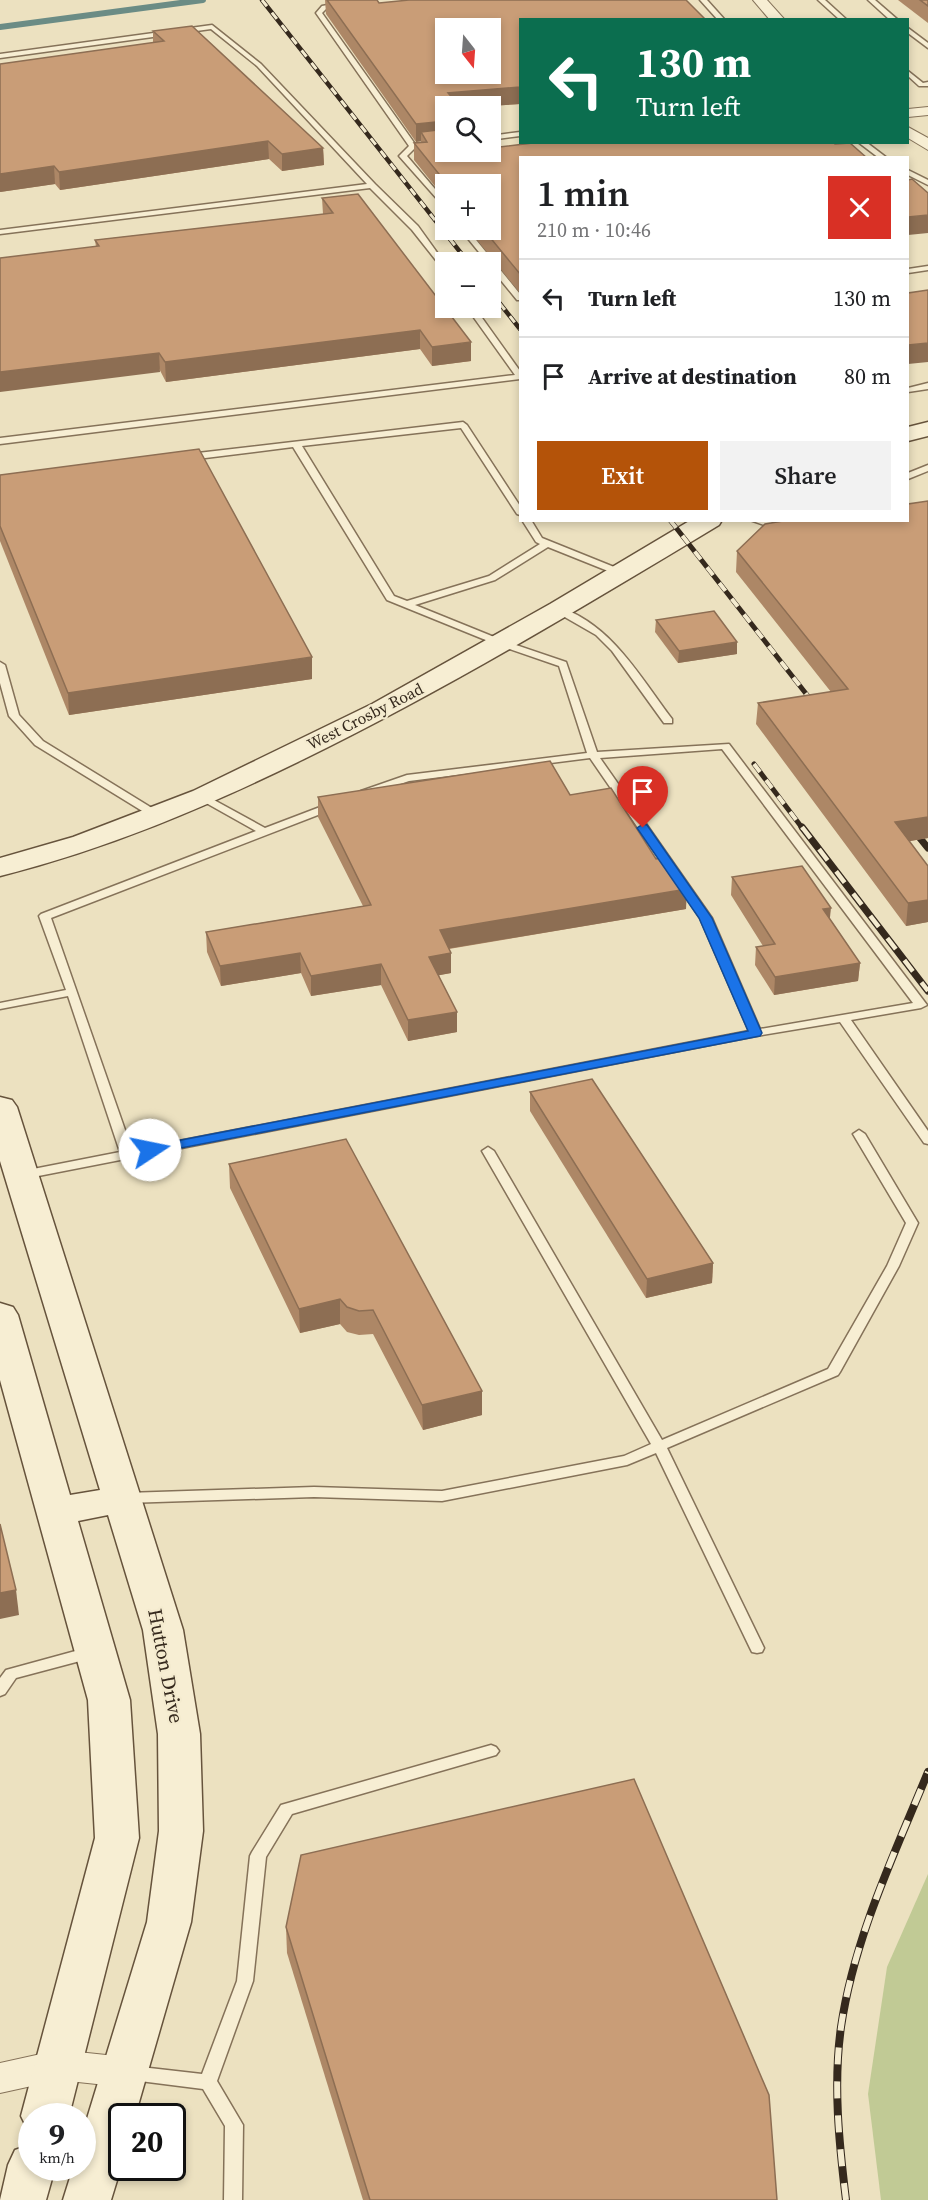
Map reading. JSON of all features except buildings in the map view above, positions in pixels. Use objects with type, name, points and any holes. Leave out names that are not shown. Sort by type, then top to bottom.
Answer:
[{"type":"street","points":[[760,0],[776,18]]},
{"type":"street","points":[[909,113],[928,111]]},
{"type":"street","points":[[909,133],[928,145]]},
{"type":"street","points":[[909,434],[928,429]]},
{"type":"street","name":"West Crosby Road","points":[[0,867],[83,843],[203,797],[382,710],[559,610],[707,522]]},
{"type":"street","name":"Hutton Drive","points":[[0,1107],[11,1177],[122,1499],[163,1630],[179,1734],[181,1831],[169,1922],[87,2200]]},
{"type":"street","points":[[2,1329],[109,1700],[117,1838],[49,2103]]},
{"type":"street","points":[[55,1512],[122,1499]]},
{"type":"street","points":[[0,2078],[59,2065],[125,2072]]},
{"type":"street","points":[[22,2200],[27,2181]]},
{"type":"lane","points":[[366,0],[324,7],[319,13],[413,146]]},
{"type":"lane","points":[[703,0],[720,18]]},
{"type":"lane","points":[[821,0],[842,18]]},
{"type":"lane","points":[[871,0],[893,18]]},
{"type":"lane","points":[[0,56],[213,27],[259,65],[372,186],[415,228],[435,256]]},
{"type":"lane","points":[[909,31],[928,46]]},
{"type":"lane","points":[[909,38],[916,37]]},
{"type":"lane","points":[[909,74],[921,85],[928,84]]},
{"type":"lane","points":[[501,137],[519,134]]},
{"type":"lane","points":[[435,143],[413,146],[403,156],[435,194]]},
{"type":"lane","points":[[864,144],[881,156]]},
{"type":"lane","points":[[909,173],[928,183]]},
{"type":"lane","points":[[0,232],[372,186]]},
{"type":"lane","points":[[472,240],[519,297]]},
{"type":"lane","points":[[909,271],[928,268]]},
{"type":"lane","points":[[478,318],[519,375]]},
{"type":"lane","points":[[0,441],[519,376]]},
{"type":"lane","points":[[909,390],[928,386]]},
{"type":"lane","points":[[178,458],[463,425],[519,510]]},
{"type":"lane","points":[[296,444],[390,598],[501,643],[563,664],[593,755],[706,918],[756,1033]]},
{"type":"lane","points":[[909,476],[928,468]]},
{"type":"lane","points":[[527,522],[539,540],[621,573]]},
{"type":"lane","points":[[761,522],[784,529],[796,522]]},
{"type":"lane","points":[[405,605],[492,578],[547,543]]},
{"type":"lane","points":[[559,610],[599,633],[615,649],[668,721]]},
{"type":"lane","points":[[0,665],[14,716],[39,743],[85,774],[156,815]]},
{"type":"lane","points":[[11,1177],[127,1155],[756,1033],[921,1005],[724,746],[593,755],[406,778],[45,916],[127,1155]]},
{"type":"lane","points":[[203,797],[263,831]]},
{"type":"lane","points":[[0,1006],[72,993]]},
{"type":"lane","points":[[843,1018],[928,1140]]},
{"type":"lane","points":[[122,1499],[314,1492],[441,1496],[627,1460],[833,1372],[893,1266],[912,1223],[859,1134]]},
{"type":"lane","points":[[488,1150],[659,1446],[757,1648]]},
{"type":"lane","points":[[0,1690],[11,1674],[94,1652]]},
{"type":"lane","points":[[208,2082],[244,1981],[258,1856],[287,1809],[491,1751]]},
{"type":"lane","points":[[125,2072],[208,2082]]},
{"type":"lane","points":[[208,2082],[234,2125],[233,2200]]},
{"type":"green space","points":[[928,1874],[928,2200],[881,2200],[868,2094],[887,1967]]},
{"type":"waterway","points":[[0,27],[203,0]]},
{"type":"railway","points":[[262,0],[460,252]]},
{"type":"railway","points":[[501,305],[519,328]]},
{"type":"railway","points":[[672,522],[818,709]]},
{"type":"railway","points":[[754,764],[803,829]]},
{"type":"railway","points":[[802,827],[928,991]]},
{"type":"railway","points":[[911,827],[928,848]]},
{"type":"railway","points":[[846,2200],[839,2135],[837,2070],[847,1994],[865,1929],[928,1772]]},
{"type":"route","points":[[150,1150],[756,1033],[706,918],[643,828]]}]
